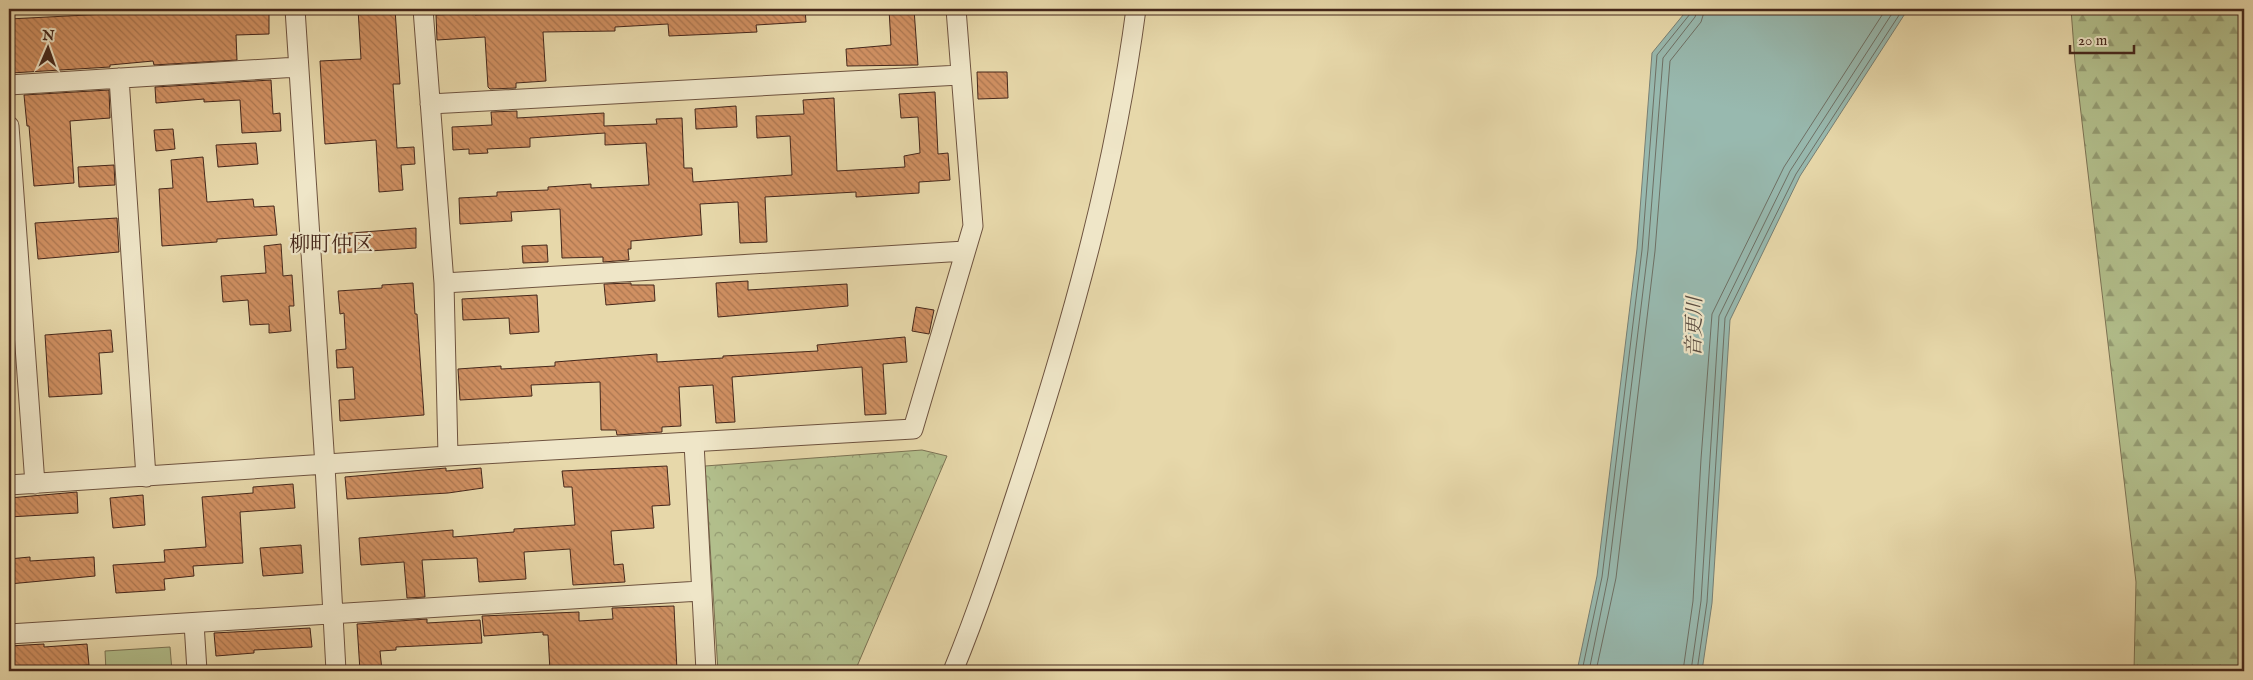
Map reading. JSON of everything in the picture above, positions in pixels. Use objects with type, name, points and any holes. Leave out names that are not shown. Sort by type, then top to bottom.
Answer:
[{"type":"street","points":[[295,9],[325,466],[336,671]]},
{"type":"street","points":[[423,9],[444,283],[448,456]]},
{"type":"street","points":[[9,485],[325,466],[448,456],[913,429],[973,226],[956,9]]},
{"type":"street","points":[[953,671],[979,606],[1062,354],[1107,178],[1128,68],[1136,9]]},
{"type":"street","points":[[9,85],[298,67]]},
{"type":"street","points":[[430,104],[960,74]]},
{"type":"street","points":[[119,78],[146,477]]},
{"type":"street","points":[[9,126],[35,484]]},
{"type":"street","points":[[444,283],[965,251]]},
{"type":"street","points":[[694,443],[700,591],[706,671]]},
{"type":"street","points":[[9,634],[700,591]]},
{"type":"street","points":[[194,622],[197,671]]},
{"type":"green space","points":[[2071,9],[2244,9],[2244,671],[2134,671],[2136,582],[2075,62]]},
{"type":"green space","points":[[922,450],[947,456],[855,671],[718,671],[705,466]]},
{"type":"green space","points":[[170,647],[172,671],[106,671],[105,651]]},
{"type":"water","name":"音更川","points":[[1688,9],[1908,9],[1800,176],[1730,320],[1712,603],[1702,671],[1577,671],[1597,576],[1637,249],[1652,53]]},
{"type":"building","points":[[269,9],[269,34],[236,35],[237,60],[154,65],[153,61],[110,65],[110,67],[11,73],[9,19],[126,13],[215,13],[215,10]]},
{"type":"building","points":[[358,9],[395,9],[400,84],[393,84],[397,148],[414,147],[415,164],[401,165],[403,190],[379,192],[376,140],[325,144],[320,61],[361,59]]},
{"type":"building","points":[[567,9],[805,9],[806,22],[756,25],[757,32],[669,36],[668,24],[615,27],[615,31],[543,32],[546,81],[516,83],[516,88],[490,89],[488,87],[485,37],[437,40],[436,15],[475,13],[475,15]]},
{"type":"building","points":[[889,9],[914,9],[918,65],[847,66],[846,49],[891,45]]},
{"type":"building","points":[[977,72],[1007,72],[1008,98],[978,99]]},
{"type":"building","points":[[271,80],[273,114],[280,113],[281,131],[242,133],[240,100],[204,102],[204,99],[156,103],[155,87]]},
{"type":"building","points":[[109,90],[110,118],[70,121],[74,183],[34,186],[29,126],[27,126],[24,95]]},
{"type":"building","points":[[935,92],[938,154],[948,153],[950,180],[919,182],[919,193],[856,197],[856,192],[765,197],[767,242],[740,243],[738,202],[700,204],[702,235],[631,241],[631,249],[628,249],[629,260],[603,262],[603,257],[562,258],[560,209],[511,212],[512,221],[460,224],[459,198],[497,196],[497,192],[548,190],[548,187],[591,184],[591,188],[649,185],[646,143],[605,145],[605,133],[530,138],[530,147],[487,149],[488,153],[469,154],[469,149],[453,150],[452,127],[492,125],[491,112],[517,111],[517,118],[604,113],[604,126],[657,124],[656,119],[682,118],[684,168],[692,168],[693,182],[792,175],[790,136],[757,138],[756,116],[804,114],[803,100],[834,98],[837,171],[905,167],[904,156],[920,153],[918,117],[901,118],[899,94]]},
{"type":"building","points":[[736,106],[737,127],[696,129],[695,109]]},
{"type":"building","points":[[173,129],[175,149],[156,151],[154,130]]},
{"type":"building","points":[[256,143],[258,164],[218,167],[216,145]]},
{"type":"building","points":[[203,157],[207,202],[253,199],[254,207],[274,206],[277,235],[217,239],[217,242],[162,246],[159,189],[173,188],[171,160]]},
{"type":"building","points":[[114,165],[115,185],[79,187],[78,167]]},
{"type":"building","points":[[117,218],[119,252],[38,259],[35,223]]},
{"type":"building","points":[[416,228],[416,248],[338,253],[337,234]]},
{"type":"building","points":[[281,244],[283,276],[292,275],[294,306],[289,306],[291,331],[269,333],[269,324],[250,325],[248,300],[223,302],[221,276],[266,273],[264,246]]},
{"type":"building","points":[[547,245],[548,262],[523,263],[522,246]]},
{"type":"building","points":[[748,281],[748,290],[847,284],[848,306],[718,317],[716,283]]},
{"type":"building","points":[[413,283],[424,415],[340,421],[339,400],[355,399],[353,367],[337,368],[336,350],[346,349],[344,313],[340,314],[338,291],[382,288],[382,285]]},
{"type":"building","points":[[631,283],[631,285],[654,285],[655,301],[606,305],[604,284]]},
{"type":"building","points":[[537,295],[539,332],[510,334],[509,318],[463,320],[462,299]]},
{"type":"building","points":[[916,307],[934,310],[929,334],[912,331]]},
{"type":"building","points":[[111,330],[113,352],[99,353],[102,394],[49,397],[45,335]]},
{"type":"building","points":[[905,337],[907,362],[883,364],[886,414],[865,415],[862,367],[732,377],[735,422],[716,423],[713,385],[679,387],[681,426],[662,427],[662,432],[617,435],[616,430],[601,430],[600,382],[531,385],[532,396],[460,400],[458,369],[501,366],[501,369],[555,366],[555,362],[657,354],[657,362],[723,358],[723,356],[818,351],[817,345]]},
{"type":"building","points":[[667,466],[670,505],[652,506],[654,528],[611,531],[614,565],[623,564],[625,582],[573,585],[570,549],[524,552],[526,579],[479,582],[477,558],[422,560],[425,597],[407,598],[404,562],[361,565],[359,538],[453,530],[453,537],[514,532],[514,529],[575,525],[572,487],[564,487],[562,471]]},
{"type":"building","points":[[446,468],[446,471],[481,468],[483,488],[448,493],[347,499],[345,477]]},
{"type":"building","points":[[293,484],[295,508],[240,512],[243,563],[193,566],[194,576],[164,579],[165,590],[116,593],[113,565],[165,562],[164,550],[206,547],[202,497],[253,493],[253,487]]},
{"type":"building","points":[[77,492],[78,513],[9,517],[9,498]]},
{"type":"building","points":[[143,495],[145,525],[113,528],[110,498]]},
{"type":"building","points":[[301,545],[303,573],[263,576],[260,548]]},
{"type":"building","points":[[30,557],[30,561],[94,557],[95,576],[9,584],[9,559]]},
{"type":"building","points":[[674,606],[677,671],[550,671],[548,635],[543,635],[543,632],[484,636],[482,616],[579,612],[579,621],[613,619],[612,608]]},
{"type":"building","points":[[427,619],[427,623],[480,620],[482,643],[396,647],[396,650],[380,651],[382,671],[360,671],[357,624]]},
{"type":"building","points":[[310,628],[312,647],[254,650],[254,653],[216,656],[214,633]]},
{"type":"building","points":[[44,644],[44,647],[87,644],[89,665],[10,669],[9,646]]},
{"type":"district","name":"柳町仲区","points":[[331,245]]}]
